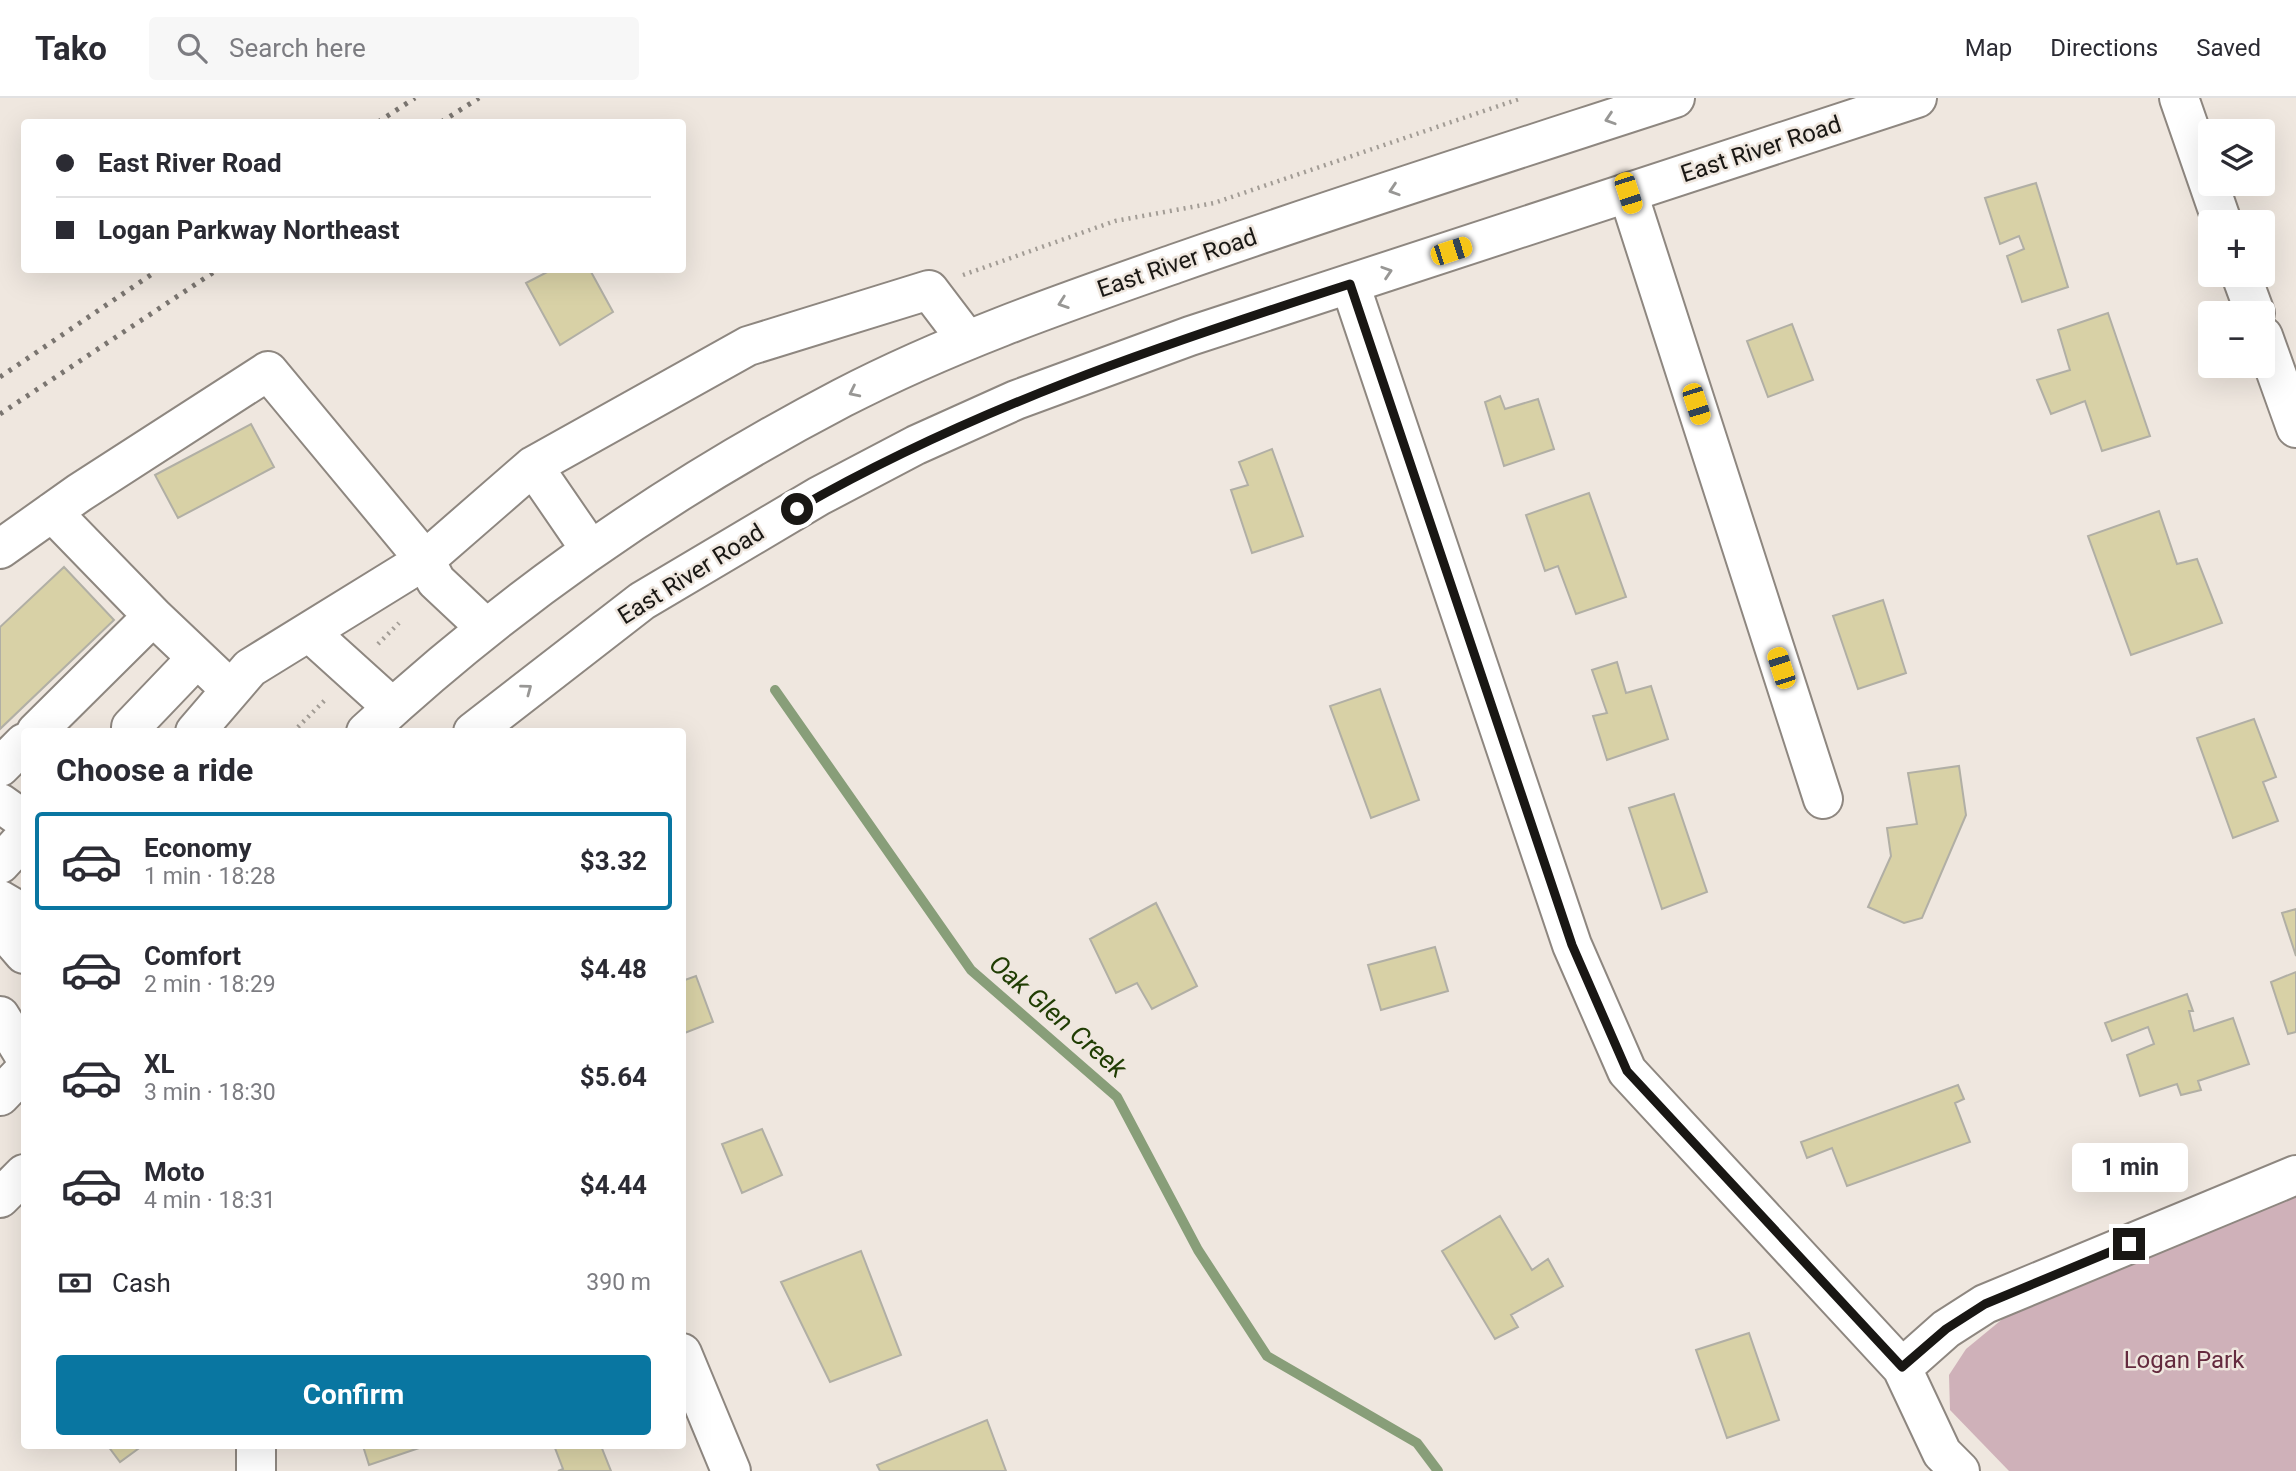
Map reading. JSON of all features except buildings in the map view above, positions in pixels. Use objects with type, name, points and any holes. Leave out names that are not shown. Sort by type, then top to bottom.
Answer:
[{"type":"street","name":"East River Road","points":[[379,719],[485,627],[590,549],[725,462],[844,397],[1018,319],[1288,224],[1675,98]]},
{"type":"street","name":"East River Road","points":[[479,728],[642,601],[764,527],[916,445],[1016,400],[1105,365],[1352,291],[1628,193],[1917,98]]},
{"type":"street","points":[[2179,98],[2218,210]]},
{"type":"street","points":[[1628,193],[1823,799]]},
{"type":"street","points":[[198,728],[250,668],[425,560],[533,466],[748,346],[929,290],[967,340]]},
{"type":"street","points":[[1352,291],[1564,928]]},
{"type":"street","points":[[1352,291],[1572,945],[1627,1071],[1902,1367],[1942,1453],[1960,1471]]},
{"type":"street","points":[[2275,369],[2296,428]]},
{"type":"street","points":[[0,549],[268,371],[425,560],[436,581],[485,627]]},
{"type":"street","points":[[533,466],[590,549]]},
{"type":"street","points":[[52,512],[231,690]]},
{"type":"street","points":[[40,728],[153,615]]},
{"type":"street","points":[[309,632],[379,719]]},
{"type":"street","points":[[131,727],[197,657]]},
{"type":"street","points":[[0,767],[21,746]]},
{"type":"street","points":[[0,803],[21,818]]},
{"type":"street","points":[[0,864],[21,841]]},
{"type":"street","points":[[0,900],[21,912]]},
{"type":"street","points":[[0,926],[21,950]]},
{"type":"street","points":[[0,1016],[21,1050]]},
{"type":"street","points":[[0,1096],[21,1074]]},
{"type":"street","points":[[1902,1367],[1946,1329],[1985,1304],[2296,1175]]},
{"type":"street","points":[[0,1198],[21,1177]]},
{"type":"street","points":[[686,1363],[731,1471]]},
{"type":"street","points":[[256,1449],[256,1471]]},
{"type":"green space","name":"Logan Park","points":[[2296,1193],[2296,1471],[2009,1471],[1950,1410],[1949,1375],[1966,1349],[2011,1312]]},
{"type":"waterway","name":"Oak Glen Creek","points":[[775,690],[971,970],[1117,1097],[1198,1250],[1267,1356],[1417,1443],[1438,1471]]},
{"type":"railway","points":[[383,119],[415,98]]},
{"type":"railway","points":[[446,119],[479,98]]},
{"type":"railway","points":[[0,377],[154,273]]},
{"type":"railway","points":[[0,414],[212,273]]},
{"type":"route","points":[[797,509],[916,445],[1016,400],[1105,365],[1350,284],[1572,945],[1627,1071],[1902,1367],[1946,1329],[1985,1304],[2129,1244]]}]
